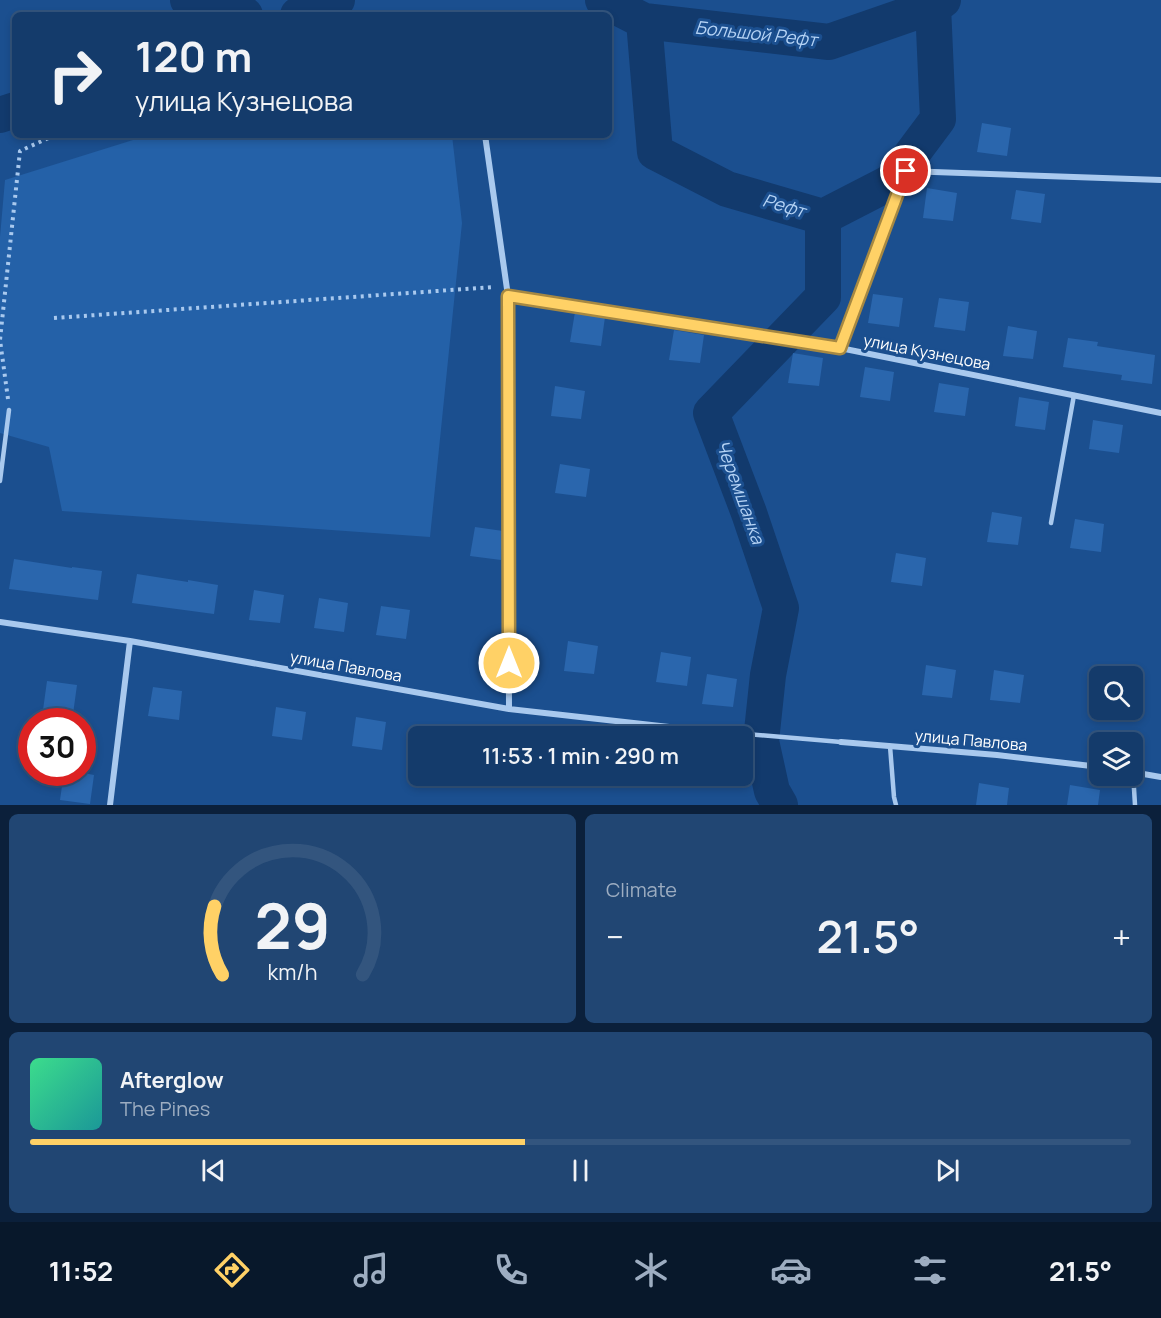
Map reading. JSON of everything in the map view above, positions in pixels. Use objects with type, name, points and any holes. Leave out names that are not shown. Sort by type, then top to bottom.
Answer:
[{"type":"street","points":[[485,138],[508,296],[509,709]]},
{"type":"street","points":[[840,348],[906,171],[1161,180]]},
{"type":"street","name":"улица Кузнецова","points":[[508,296],[840,348],[1161,413]]},
{"type":"street","name":"улица Павлова","points":[[0,622],[130,641],[509,709],[660,726]]},
{"type":"street","points":[[110,805],[130,641]]},
{"type":"street","name":"улица Павлова","points":[[841,742],[1089,765]]},
{"type":"street","points":[[1143,774],[1161,777]]},
{"type":"lane","points":[[1051,523],[1074,395]]},
{"type":"lane","points":[[0,481],[9,410]]},
{"type":"lane","points":[[753,735],[841,742]]},
{"type":"lane","points":[[890,746],[896,805]]},
{"type":"lane","points":[[1134,786],[1135,805]]},
{"type":"path","points":[[9,410],[0,340],[20,151],[48,138]]},
{"type":"path","points":[[54,318],[507,286]]},
{"type":"shaded area","points":[[139,138],[452,138],[462,223],[430,537],[62,511],[49,447],[0,433],[0,237],[5,180]]},
{"type":"building","points":[[982,123],[1011,128],[1007,156],[977,152]]},
{"type":"building","points":[[927,188],[957,193],[953,221],[923,218]]},
{"type":"building","points":[[1016,190],[1045,194],[1041,223],[1011,219]]},
{"type":"building","points":[[873,294],[903,298],[899,327],[868,323]]},
{"type":"building","points":[[939,298],[969,302],[965,331],[934,327]]},
{"type":"building","points":[[575,312],[605,317],[601,346],[570,342]]},
{"type":"building","points":[[1008,326],[1037,331],[1033,359],[1003,356]]},
{"type":"building","points":[[674,330],[704,335],[700,363],[669,360]]},
{"type":"building","points":[[1068,338],[1098,342],[1097,346],[1155,355],[1152,384],[1121,380],[1122,375],[1063,367]]},
{"type":"building","points":[[793,353],[823,358],[819,386],[788,383]]},
{"type":"building","points":[[865,367],[894,372],[890,401],[860,397]]},
{"type":"building","points":[[939,383],[969,388],[965,416],[934,412]]},
{"type":"building","points":[[555,386],[585,391],[581,419],[551,416]]},
{"type":"building","points":[[1019,397],[1049,402],[1045,430],[1015,426]]},
{"type":"building","points":[[1093,420],[1123,425],[1119,453],[1089,449]]},
{"type":"building","points":[[560,464],[590,469],[586,497],[555,493]]},
{"type":"building","points":[[992,512],[1022,517],[1018,545],[987,542]]},
{"type":"building","points":[[1075,519],[1104,524],[1101,552],[1070,548]]},
{"type":"building","points":[[475,527],[503,531],[501,560],[470,556]]},
{"type":"building","points":[[896,553],[926,558],[922,586],[891,582]]},
{"type":"building","points":[[14,559],[102,571],[98,600],[9,589]]},
{"type":"building","points":[[137,574],[218,585],[214,614],[132,603]]},
{"type":"building","points":[[254,590],[284,595],[280,623],[249,620]]},
{"type":"building","points":[[319,598],[348,603],[344,632],[314,628]]},
{"type":"building","points":[[381,606],[410,610],[406,639],[376,635]]},
{"type":"building","points":[[568,641],[598,646],[594,674],[564,671]]},
{"type":"building","points":[[661,652],[691,657],[687,686],[656,682]]},
{"type":"building","points":[[926,665],[956,670],[952,698],[922,695]]},
{"type":"building","points":[[994,670],[1024,675],[1020,703],[990,700]]},
{"type":"building","points":[[707,674],[737,679],[733,707],[702,704]]},
{"type":"building","points":[[47,681],[77,685],[74,708],[43,708]]},
{"type":"building","points":[[153,687],[182,691],[179,720],[148,716]]},
{"type":"building","points":[[276,707],[306,712],[302,740],[272,736]]},
{"type":"building","points":[[356,717],[386,722],[382,750],[352,746]]},
{"type":"building","points":[[979,783],[1009,788],[1007,805],[976,805]]},
{"type":"building","points":[[1070,785],[1100,790],[1098,805],[1067,805]]},
{"type":"building","points":[[62,786],[92,786],[90,804],[60,800]]},
{"type":"waterway","name":"Большой Рефт","points":[[188,0],[234,12]]},
{"type":"waterway","name":"Большой Рефт","points":[[306,12],[337,0]]},
{"type":"waterway","name":"Большой Рефт","points":[[603,0],[644,21],[829,42],[933,6],[943,0]]},
{"type":"waterway","name":"Рефт","points":[[644,21],[655,152],[727,189],[823,217],[891,182],[938,119],[933,6]]},
{"type":"waterway","name":"Большой Рефт","points":[[0,115],[12,111]]},
{"type":"waterway","name":"Черемшанка","points":[[780,805],[772,791],[761,741],[768,675],[781,608],[749,513],[711,413],[823,297],[823,217]]},
{"type":"route","points":[[509,663],[508,296],[840,348],[906,171]]}]
